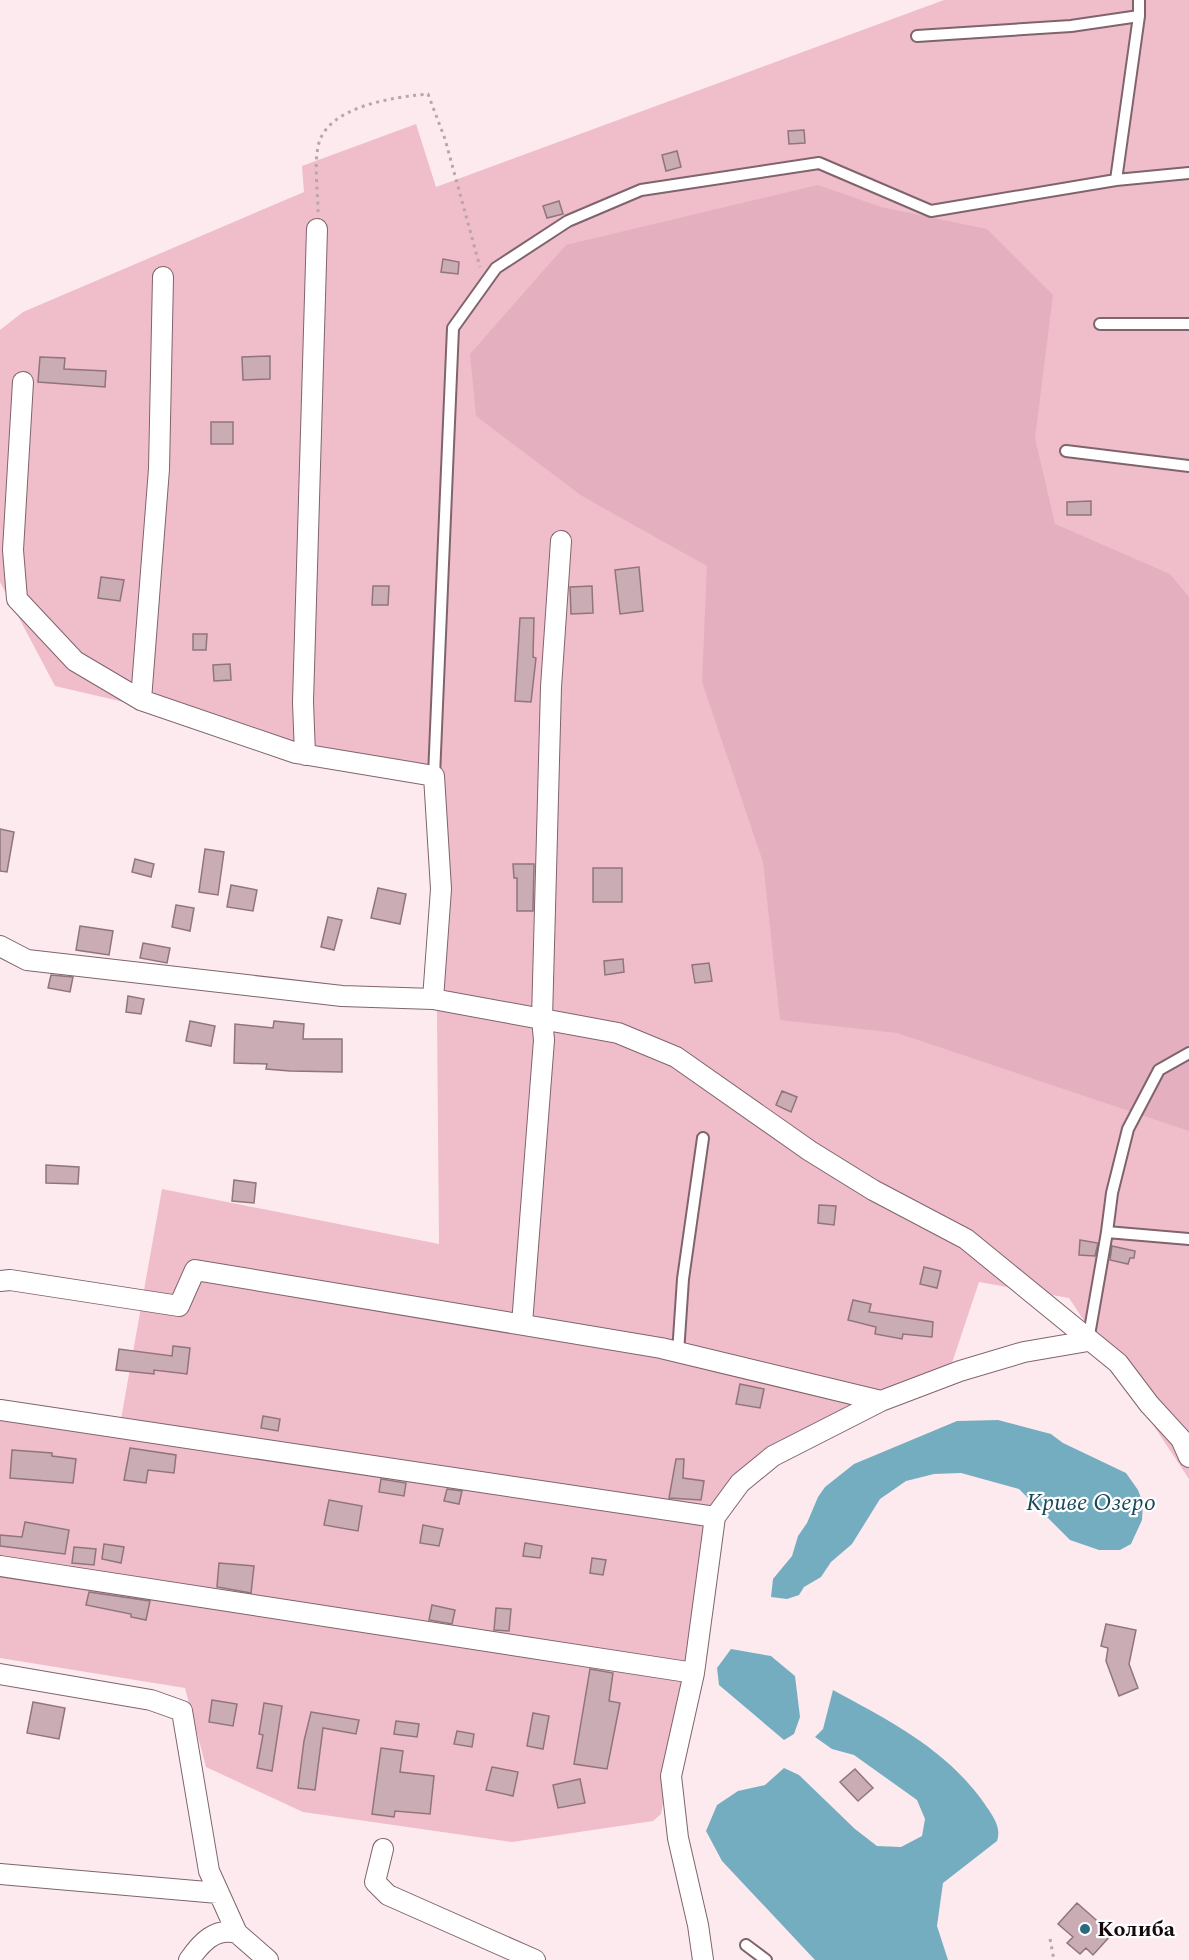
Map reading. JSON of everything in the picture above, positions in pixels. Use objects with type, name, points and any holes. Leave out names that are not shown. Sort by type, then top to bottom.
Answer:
[{"type":"street","points":[[305,755],[303,702],[317,229]]},
{"type":"street","points":[[141,700],[159,469],[163,277]]},
{"type":"street","points":[[23,382],[13,550],[17,599],[75,661],[141,700],[305,755],[434,776],[441,889],[433,999]]},
{"type":"street","points":[[522,1324],[544,1040],[542,1019],[551,687],[561,541]]},
{"type":"street","points":[[0,946],[27,960],[342,996],[433,999],[618,1034],[676,1057],[810,1151],[873,1190],[966,1239],[1088,1341],[1118,1363],[1149,1404],[1181,1439],[1189,1457]]},
{"type":"street","points":[[0,1281],[10,1280],[179,1306],[195,1270],[662,1348],[881,1401]]},
{"type":"street","points":[[703,1960],[698,1925],[678,1838],[671,1776],[694,1673],[715,1517],[741,1483],[773,1456],[881,1401],[960,1371],[1024,1352],[1088,1341]]},
{"type":"street","points":[[0,1410],[715,1517]]},
{"type":"street","points":[[0,1566],[694,1673]]},
{"type":"street","points":[[0,1674],[151,1700],[182,1711],[209,1871],[237,1933],[268,1960]]},
{"type":"street","points":[[383,1849],[375,1882],[388,1895],[535,1960]]},
{"type":"street","points":[[0,1875],[218,1893]]},
{"type":"street","points":[[189,1960],[202,1940],[227,1930],[237,1933]]},
{"type":"lane","points":[[1116,180],[1139,16],[1139,0]]},
{"type":"lane","points":[[917,36],[1071,27],[1139,16]]},
{"type":"lane","points":[[434,776],[453,328],[496,268],[568,221],[641,190],[819,163],[931,211],[1116,180],[1189,173]]},
{"type":"lane","points":[[1100,324],[1189,324]]},
{"type":"lane","points":[[1066,452],[1189,466]]},
{"type":"lane","points":[[1088,1341],[1112,1193],[1128,1129],[1159,1070],[1189,1053]]},
{"type":"lane","points":[[678,1353],[683,1279],[703,1138]]},
{"type":"lane","points":[[1107,1233],[1189,1239]]},
{"type":"lane","points":[[746,1945],[766,1960]]},
{"type":"path","points":[[317,229],[318,146],[331,121],[388,98],[428,94],[446,139],[484,284]]},
{"type":"path","points":[[1050,1939],[1054,1960]]},
{"type":"shaded area","points":[[944,0],[1189,0],[1189,1479],[1069,1298],[979,1282],[950,1369],[758,1456],[706,1520],[696,1632],[661,1814],[653,1821],[512,1842],[303,1812],[206,1767],[185,1688],[0,1658],[0,1414],[118,1436],[162,1189],[439,1244],[435,782],[420,771],[55,686],[0,582],[0,330],[23,312],[304,192],[302,166],[416,124],[436,187]]},
{"type":"shaded area","points":[[818,185],[881,207],[987,229],[1053,295],[1035,438],[1055,524],[1170,574],[1189,597],[1189,1131],[897,1033],[780,1020],[763,862],[702,682],[707,566],[582,496],[476,416],[470,354],[566,245]]},
{"type":"water","name":"Криве Озеро","points":[[998,1420],[1051,1434],[1063,1443],[1126,1473],[1138,1490],[1143,1503],[1142,1520],[1131,1544],[1120,1550],[1099,1550],[1070,1540],[1019,1489],[961,1473],[934,1474],[906,1481],[880,1499],[852,1544],[831,1562],[821,1577],[804,1587],[799,1595],[787,1599],[771,1597],[773,1579],[792,1556],[798,1536],[807,1523],[818,1497],[825,1487],[854,1464],[957,1421]]},
{"type":"water","points":[[731,1649],[771,1656],[795,1676],[800,1717],[794,1734],[784,1740],[719,1685],[717,1668]]},
{"type":"water","points":[[833,1690],[896,1725],[935,1752],[969,1784],[995,1821],[998,1831],[997,1841],[943,1883],[937,1926],[948,1960],[815,1960],[722,1861],[706,1831],[717,1805],[738,1791],[765,1785],[784,1768],[799,1775],[855,1829],[877,1846],[901,1847],[922,1836],[925,1819],[917,1800],[854,1755],[832,1749],[815,1737],[823,1729]]},
{"type":"building","points":[[804,130],[805,143],[789,144],[788,131]]},
{"type":"building","points":[[677,151],[681,167],[666,171],[662,155]]},
{"type":"building","points":[[559,201],[563,214],[547,218],[543,206]]},
{"type":"building","points":[[443,259],[459,262],[458,274],[441,272]]},
{"type":"building","points":[[270,356],[270,379],[243,380],[242,357]]},
{"type":"building","points":[[40,357],[65,358],[64,369],[106,371],[105,387],[38,382]]},
{"type":"building","points":[[211,422],[233,422],[233,444],[211,444]]},
{"type":"building","points":[[1091,501],[1091,515],[1067,515],[1067,502]]},
{"type":"building","points":[[639,567],[643,611],[620,614],[615,570]]},
{"type":"building","points":[[101,577],[124,580],[120,601],[98,598]]},
{"type":"building","points":[[373,586],[389,586],[388,605],[372,605]]},
{"type":"building","points":[[592,586],[593,613],[571,614],[570,587]]},
{"type":"building","points":[[520,618],[534,618],[533,657],[536,658],[531,702],[515,701]]},
{"type":"building","points":[[193,634],[207,634],[206,650],[193,650]]},
{"type":"building","points":[[230,664],[231,680],[214,681],[213,665]]},
{"type":"building","points":[[0,829],[14,832],[7,872],[0,871]]},
{"type":"building","points":[[205,849],[224,852],[218,895],[199,892]]},
{"type":"building","points":[[135,859],[154,864],[151,877],[132,872]]},
{"type":"building","points":[[513,864],[534,864],[533,911],[517,911],[517,878],[514,878]]},
{"type":"building","points":[[593,868],[622,868],[622,902],[593,902]]},
{"type":"building","points":[[231,885],[257,890],[253,911],[227,907]]},
{"type":"building","points":[[378,888],[406,894],[400,924],[371,918]]},
{"type":"building","points":[[176,905],[194,908],[190,931],[172,927]]},
{"type":"building","points":[[328,917],[342,920],[334,950],[321,947]]},
{"type":"building","points":[[80,926],[113,931],[109,955],[76,950]]},
{"type":"building","points":[[143,943],[170,948],[167,963],[140,958]]},
{"type":"building","points":[[623,959],[624,972],[605,975],[604,961]]},
{"type":"building","points":[[709,963],[712,981],[695,983],[692,965]]},
{"type":"building","points":[[51,975],[73,977],[70,992],[48,988]]},
{"type":"building","points":[[128,996],[144,999],[141,1014],[126,1012]]},
{"type":"building","points":[[190,1021],[215,1026],[211,1046],[186,1041]]},
{"type":"building","points":[[274,1021],[304,1024],[303,1039],[342,1039],[342,1072],[266,1069],[267,1064],[234,1063],[235,1024],[273,1028]]},
{"type":"building","points":[[782,1091],[797,1097],[791,1112],[776,1105]]},
{"type":"building","points":[[46,1165],[79,1167],[78,1184],[46,1183]]},
{"type":"building","points":[[234,1180],[256,1183],[254,1203],[232,1201]]},
{"type":"building","points":[[819,1205],[836,1206],[834,1225],[818,1223]]},
{"type":"building","points":[[1080,1240],[1098,1243],[1095,1256],[1079,1255]]},
{"type":"building","points":[[1112,1246],[1135,1251],[1134,1258],[1130,1258],[1128,1264],[1110,1260]]},
{"type":"building","points":[[924,1267],[941,1271],[937,1288],[920,1284]]},
{"type":"building","points":[[853,1300],[871,1304],[869,1312],[933,1322],[932,1337],[903,1334],[902,1339],[875,1334],[876,1327],[848,1320]]},
{"type":"building","points":[[173,1346],[190,1348],[187,1374],[154,1370],[154,1374],[116,1370],[119,1349],[172,1356]]},
{"type":"building","points":[[740,1384],[764,1389],[760,1408],[736,1404]]},
{"type":"building","points":[[263,1416],[280,1419],[278,1431],[261,1428]]},
{"type":"building","points":[[130,1448],[176,1455],[174,1473],[148,1470],[146,1483],[124,1480]]},
{"type":"building","points":[[12,1450],[52,1453],[52,1456],[76,1459],[73,1483],[10,1478]]},
{"type":"building","points":[[676,1459],[684,1459],[683,1478],[704,1481],[701,1500],[669,1498]]},
{"type":"building","points":[[381,1479],[406,1483],[404,1496],[379,1492]]},
{"type":"building","points":[[447,1489],[462,1491],[459,1504],[444,1501]]},
{"type":"building","points":[[329,1500],[362,1506],[358,1531],[324,1525]]},
{"type":"building","points":[[25,1522],[69,1530],[65,1554],[0,1546],[0,1535],[22,1537]]},
{"type":"building","points":[[423,1525],[443,1529],[439,1546],[420,1543]]},
{"type":"building","points":[[525,1543],[542,1546],[540,1558],[523,1556]]},
{"type":"building","points":[[104,1544],[124,1547],[121,1563],[102,1559]]},
{"type":"building","points":[[74,1547],[96,1549],[94,1565],[72,1563]]},
{"type":"building","points":[[592,1558],[606,1560],[603,1575],[590,1573]]},
{"type":"building","points":[[219,1563],[254,1566],[251,1593],[217,1587]]},
{"type":"building","points":[[89,1592],[150,1601],[146,1620],[131,1617],[131,1614],[86,1605]]},
{"type":"building","points":[[432,1605],[455,1610],[452,1624],[429,1620]]},
{"type":"building","points":[[496,1608],[511,1609],[509,1631],[494,1630]]},
{"type":"building","points":[[1106,1624],[1136,1630],[1129,1664],[1138,1688],[1119,1696],[1106,1661],[1108,1648],[1101,1646]]},
{"type":"building","points":[[590,1669],[613,1673],[609,1701],[620,1703],[607,1769],[574,1764]]},
{"type":"building","points":[[212,1700],[237,1704],[233,1726],[209,1722]]},
{"type":"building","points":[[33,1702],[65,1708],[59,1739],[27,1733]]},
{"type":"building","points":[[264,1703],[282,1706],[272,1771],[257,1768],[263,1735],[259,1734]]},
{"type":"building","points":[[311,1712],[359,1720],[356,1734],[323,1728],[315,1790],[298,1788],[304,1741]]},
{"type":"building","points":[[533,1713],[549,1716],[543,1749],[527,1746]]},
{"type":"building","points":[[396,1721],[419,1724],[417,1737],[394,1734]]},
{"type":"building","points":[[457,1731],[474,1734],[472,1747],[454,1744]]},
{"type":"building","points":[[381,1748],[403,1751],[400,1772],[434,1776],[430,1814],[395,1811],[394,1817],[372,1814]]},
{"type":"building","points":[[492,1767],[518,1772],[513,1796],[486,1790]]},
{"type":"building","points":[[855,1769],[873,1788],[858,1801],[840,1782]]},
{"type":"building","points":[[580,1779],[585,1803],[558,1808],[553,1785]]},
{"type":"building","name":"Колиба","points":[[1077,1903],[1112,1934],[1093,1955],[1086,1948],[1080,1954],[1067,1943],[1073,1937],[1058,1924]]},
{"type":"place","name":"Колиба","points":[[1085,1929]]}]
